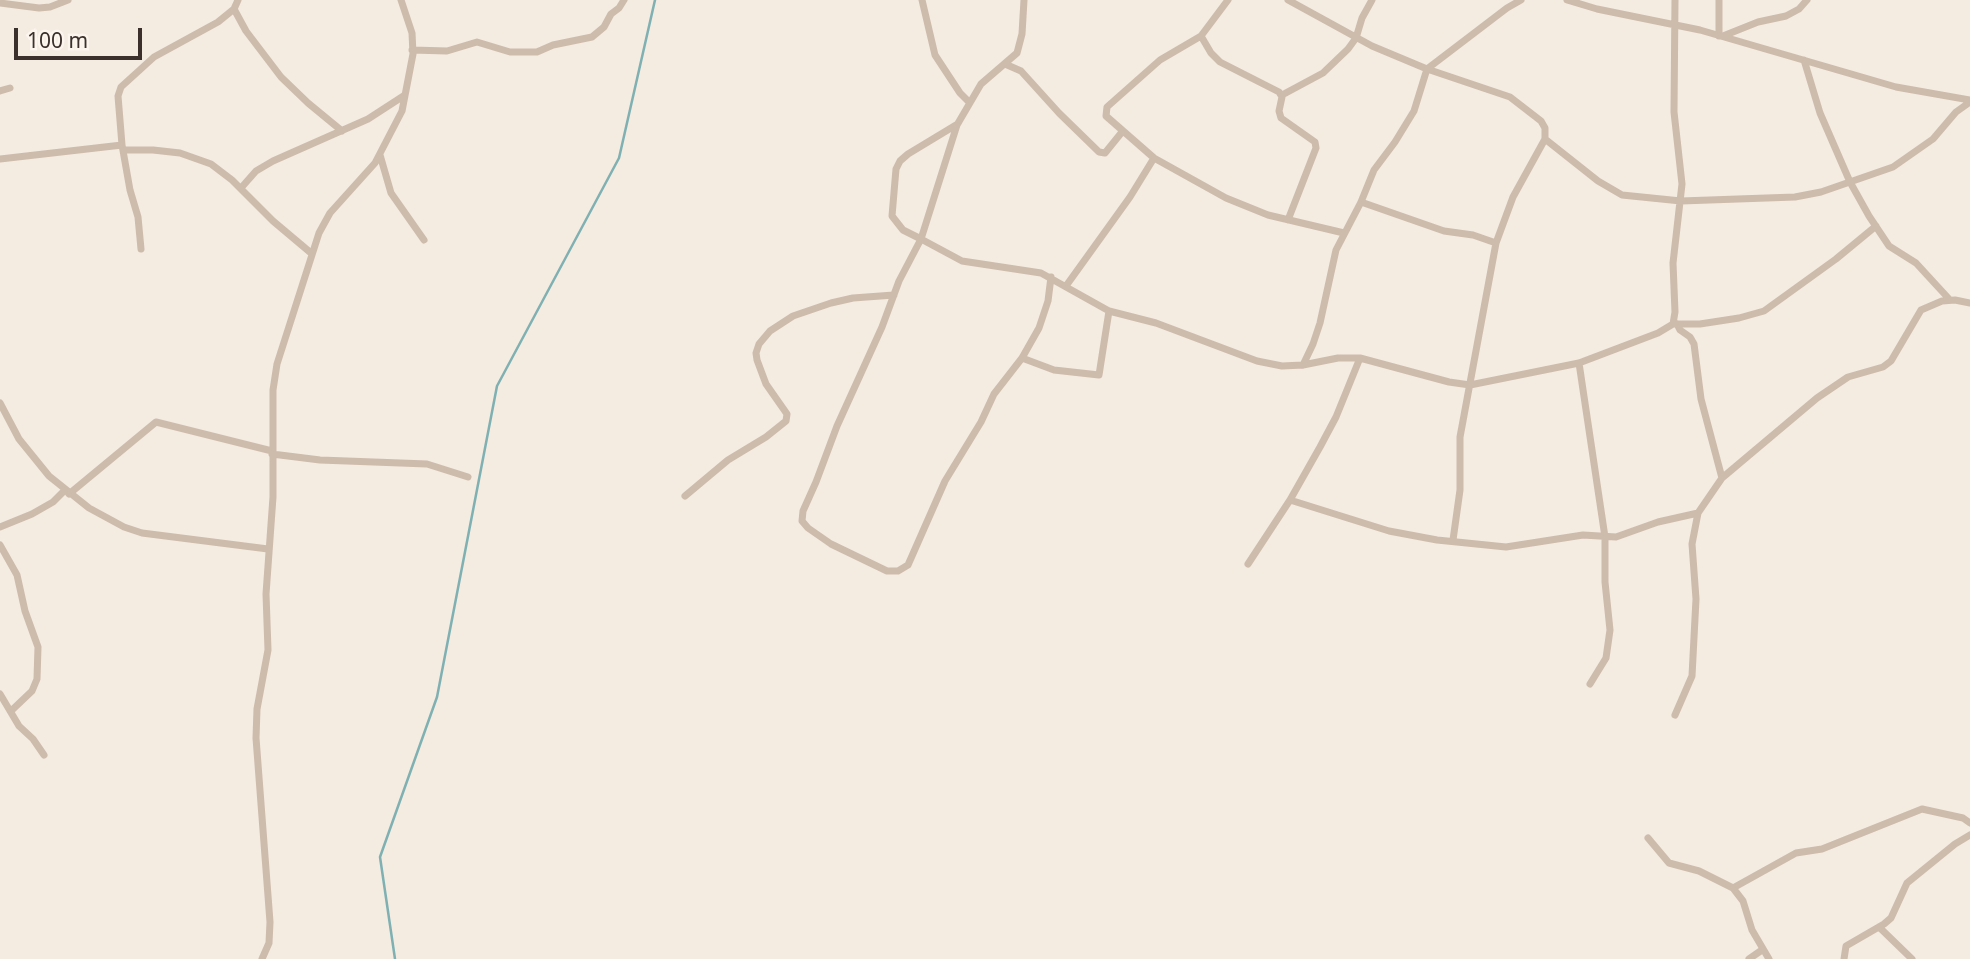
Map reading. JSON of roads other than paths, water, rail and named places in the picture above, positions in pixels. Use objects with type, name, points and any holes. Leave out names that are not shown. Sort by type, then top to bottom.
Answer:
[{"type":"street","points":[[0,4],[39,8],[68,0]]},
{"type":"street","points":[[141,249],[138,217],[122,147],[118,96],[125,81],[154,57],[204,31],[234,9],[238,0]]},
{"type":"street","points":[[262,959],[270,943],[270,922],[256,738],[257,709],[268,650],[273,390],[277,364],[311,253],[330,213],[380,155],[402,111],[412,50],[412,33],[401,0]]},
{"type":"street","points":[[412,50],[447,51],[480,43],[510,52],[537,52],[553,45],[592,37],[604,27],[611,14],[624,0]]},
{"type":"street","points":[[922,0],[936,55],[960,93],[969,102]]},
{"type":"street","points":[[1024,0],[1017,52],[989,75],[969,102],[957,125],[921,239],[827,450],[801,517],[808,528],[819,537],[887,571],[898,571],[908,565],[945,481],[974,433],[993,394],[1022,358],[1044,315],[1051,277]]},
{"type":"street","points":[[1228,0],[1201,36],[1160,60],[1107,107],[1107,117],[1154,158],[1248,209],[1344,233]]},
{"type":"street","points":[[1288,0],[1356,38],[1427,69],[1510,97],[1541,121],[1545,128],[1545,139],[1513,197],[1496,243],[1460,437],[1460,490],[1452,540]]},
{"type":"street","points":[[1288,220],[1316,148],[1312,139],[1280,118],[1278,113],[1282,95],[1330,68],[1356,38],[1362,18],[1372,0]]},
{"type":"street","points":[[1303,365],[1317,334],[1332,260],[1374,170],[1414,111],[1427,69],[1521,0]]},
{"type":"street","points":[[1560,0],[1721,36],[1896,87],[1970,101]]},
{"type":"street","points":[[1675,0],[1674,99],[1682,184],[1673,263],[1675,324],[1694,344],[1701,399],[1722,478]]},
{"type":"street","points":[[1719,0],[1721,36]]},
{"type":"street","points":[[1721,36],[1758,22],[1786,16],[1799,9],[1807,0]]},
{"type":"street","points":[[234,9],[281,77],[342,131]]},
{"type":"street","points":[[1201,36],[1220,62],[1282,95]]},
{"type":"street","points":[[1804,60],[1820,113],[1850,182],[1876,226],[1889,246],[1916,262],[1950,300]]},
{"type":"street","points":[[1005,64],[1021,71],[1099,152],[1104,153],[1122,132]]},
{"type":"street","points":[[0,91],[10,88]]},
{"type":"street","points":[[240,188],[256,170],[368,119],[405,95]]},
{"type":"street","points":[[1545,139],[1622,195],[1681,201],[1795,197],[1821,192],[1885,170],[1908,158],[1933,139],[1956,112],[1970,101]]},
{"type":"street","points":[[957,125],[900,161],[896,169],[892,216],[903,230],[962,261],[1031,271],[1051,277],[1109,311],[1156,323],[1257,361],[1282,366],[1338,358],[1360,358],[1470,385],[1579,363],[1675,324],[1740,318],[1764,311],[1836,260],[1876,226]]},
{"type":"street","points":[[0,159],[122,147],[194,157],[211,164],[311,253]]},
{"type":"street","points":[[380,155],[391,193],[424,240]]},
{"type":"street","points":[[1066,286],[1130,197],[1154,158]]},
{"type":"street","points":[[1361,202],[1444,231],[1473,235],[1496,243]]},
{"type":"street","points":[[684,496],[728,460],[766,437],[786,421],[787,414],[766,384],[757,360],[756,353],[760,344],[770,331],[793,316],[831,303],[853,298],[894,295]]},
{"type":"street","points":[[1675,715],[1692,676],[1696,599],[1692,544],[1698,513],[1722,478],[1771,435],[1838,383],[1866,370],[1886,365],[1897,354],[1921,310],[1950,300],[1970,303]]},
{"type":"street","points":[[1022,358],[1054,370],[1099,375],[1109,311]]},
{"type":"street","points":[[1248,564],[1290,500],[1336,417],[1360,358]]},
{"type":"street","points":[[1579,363],[1605,537],[1605,582],[1610,640],[1606,658],[1590,684]]},
{"type":"street","points":[[0,403],[19,439],[49,476],[89,508],[124,527],[142,533],[268,549]]},
{"type":"street","points":[[0,527],[53,502],[156,422],[272,453],[330,460],[427,464],[468,477]]},
{"type":"street","points":[[1290,500],[1372,527],[1416,536],[1506,547],[1583,535],[1616,537],[1658,522],[1698,513]]},
{"type":"street","points":[[0,545],[17,575],[25,611],[38,647],[37,679],[32,691],[11,712]]},
{"type":"street","points":[[0,694],[19,726],[33,739],[44,755]]},
{"type":"street","points":[[1732,888],[1796,853],[1822,849],[1922,809],[1969,818]]},
{"type":"street","points":[[1844,959],[1846,946],[1891,918],[1907,883],[1970,835]]},
{"type":"street","points":[[1648,838],[1670,863],[1699,871],[1732,888],[1746,908],[1752,930],[1769,959]]},
{"type":"street","points":[[1880,927],[1912,959]]},
{"type":"street","points":[[1749,959],[1762,950]]},
{"type":"waterway","points":[[395,959],[380,857],[437,697],[497,386],[619,158],[655,0]]}]
